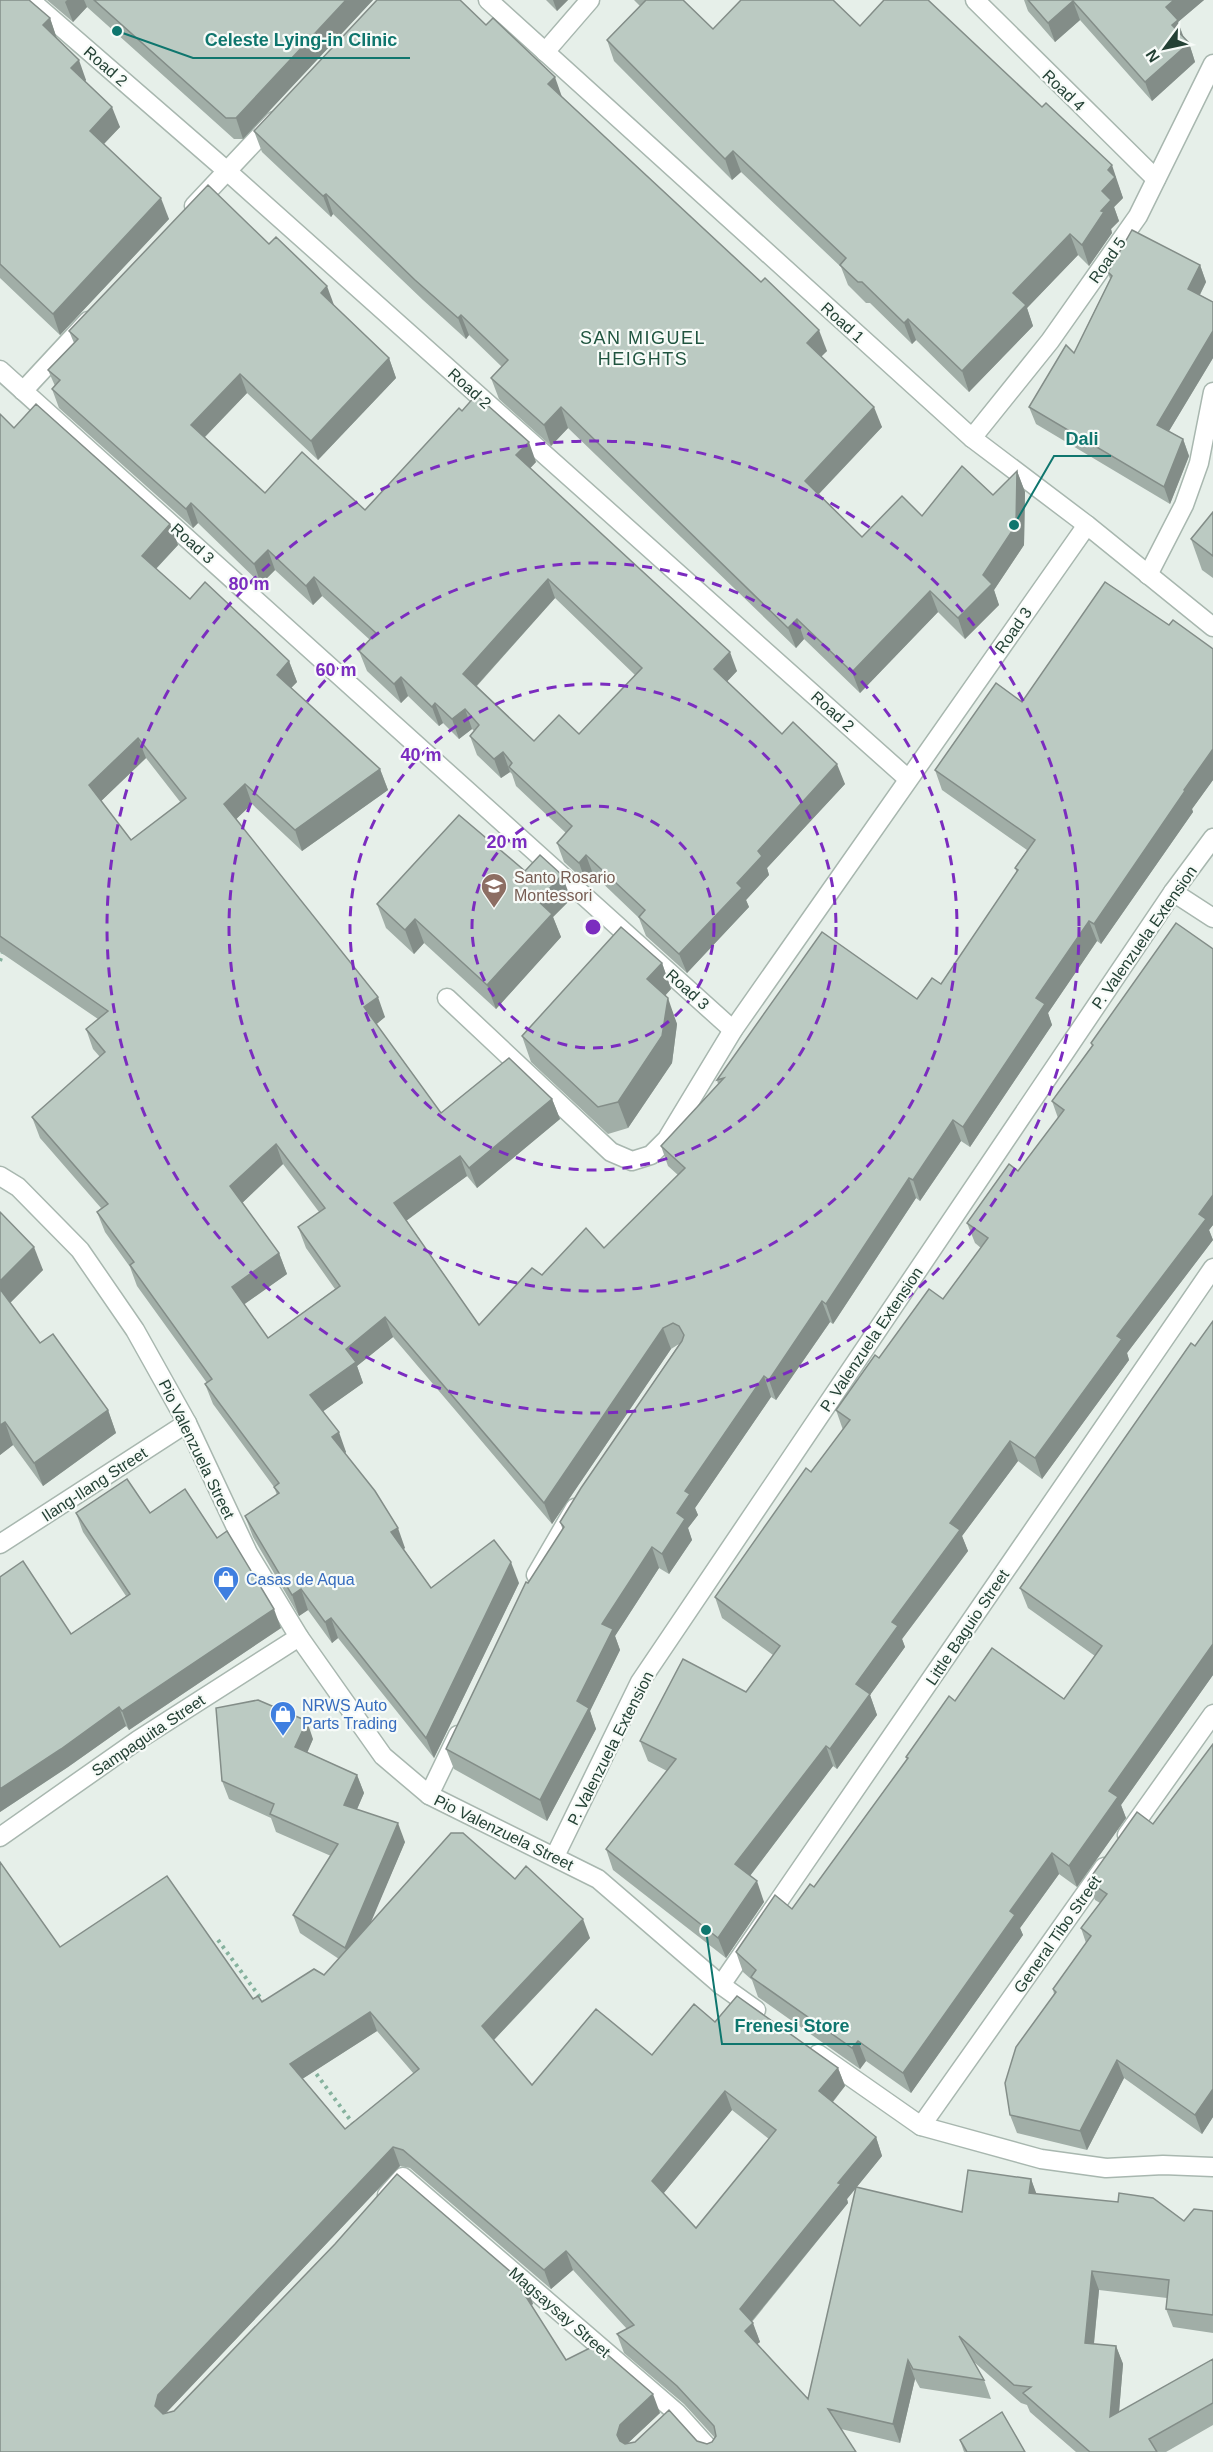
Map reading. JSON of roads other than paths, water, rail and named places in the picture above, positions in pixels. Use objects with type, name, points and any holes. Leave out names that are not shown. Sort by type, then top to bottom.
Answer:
[{"type":"street","name":"Road 2","points":[[30,0],[227,171],[907,778]]},
{"type":"street","name":"Road 1","points":[[488,0],[972,438],[1087,525],[1213,627]]},
{"type":"street","points":[[545,52],[590,0]]},
{"type":"street","name":"Road 4","points":[[975,0],[1156,179]]},
{"type":"street","name":"Road 5","points":[[972,438],[1050,341],[1138,216],[1213,64]]},
{"type":"street","points":[[178,224],[284,111]]},
{"type":"street","points":[[23,391],[96,312]]},
{"type":"street","name":"Road 3","points":[[0,370],[733,1030]]},
{"type":"street","points":[[1148,575],[1184,505],[1199,463],[1213,392]]},
{"type":"street","name":"Road 3","points":[[447,998],[611,1152],[632,1161],[651,1155],[668,1139],[733,1030],[907,778],[1087,525]]},
{"type":"street","name":"P. Valenzuela Extension","points":[[555,1856],[640,1682],[1173,892],[1213,838]]},
{"type":"street","points":[[1173,892],[1213,918]]},
{"type":"street","name":"Pio Valenzuela Street","points":[[0,1176],[18,1186],[80,1250],[135,1330],[187,1423],[248,1553],[299,1637],[383,1756],[429,1795],[598,1879],[721,1985],[768,2019]]},
{"type":"street","name":"Little Baguio Street","points":[[721,1985],[1213,1268]]},
{"type":"street","name":"Ilang-Ilang Street","points":[[1,1541],[187,1423]]},
{"type":"street","points":[[526,1593],[582,1497]]},
{"type":"street","name":"Sampaguita Street","points":[[0,1837],[138,1740],[299,1637]]},
{"type":"street","points":[[429,1795],[468,1714]]},
{"type":"street","name":"General Tibo Street","points":[[921,2126],[1213,1714]]},
{"type":"street","points":[[807,2046],[921,2126],[1041,2159],[1107,2168],[1163,2165],[1213,2167]]},
{"type":"street","name":"Magsaysay Street","points":[[372,2212],[403,2177],[677,2413],[712,2452]]},
{"type":"street","points":[[660,2429],[677,2413]]},
{"type":"place","name":"Celeste Lying-in Clinic","points":[[117,31]]},
{"type":"place","name":"Dali","points":[[1014,525]]},
{"type":"place","name":"Santo Rosario Montessori","points":[[494,909]]},
{"type":"place","name":"Casas de Aqua","points":[[226,1602]]},
{"type":"place","name":"NRWS Auto Parts Trading","points":[[283,1737]]},
{"type":"place","name":"Frenesi Store","points":[[706,1930]]},
{"type":"district","name":"SAN MIGUEL HEIGHTS","points":[[643,348]]}]
